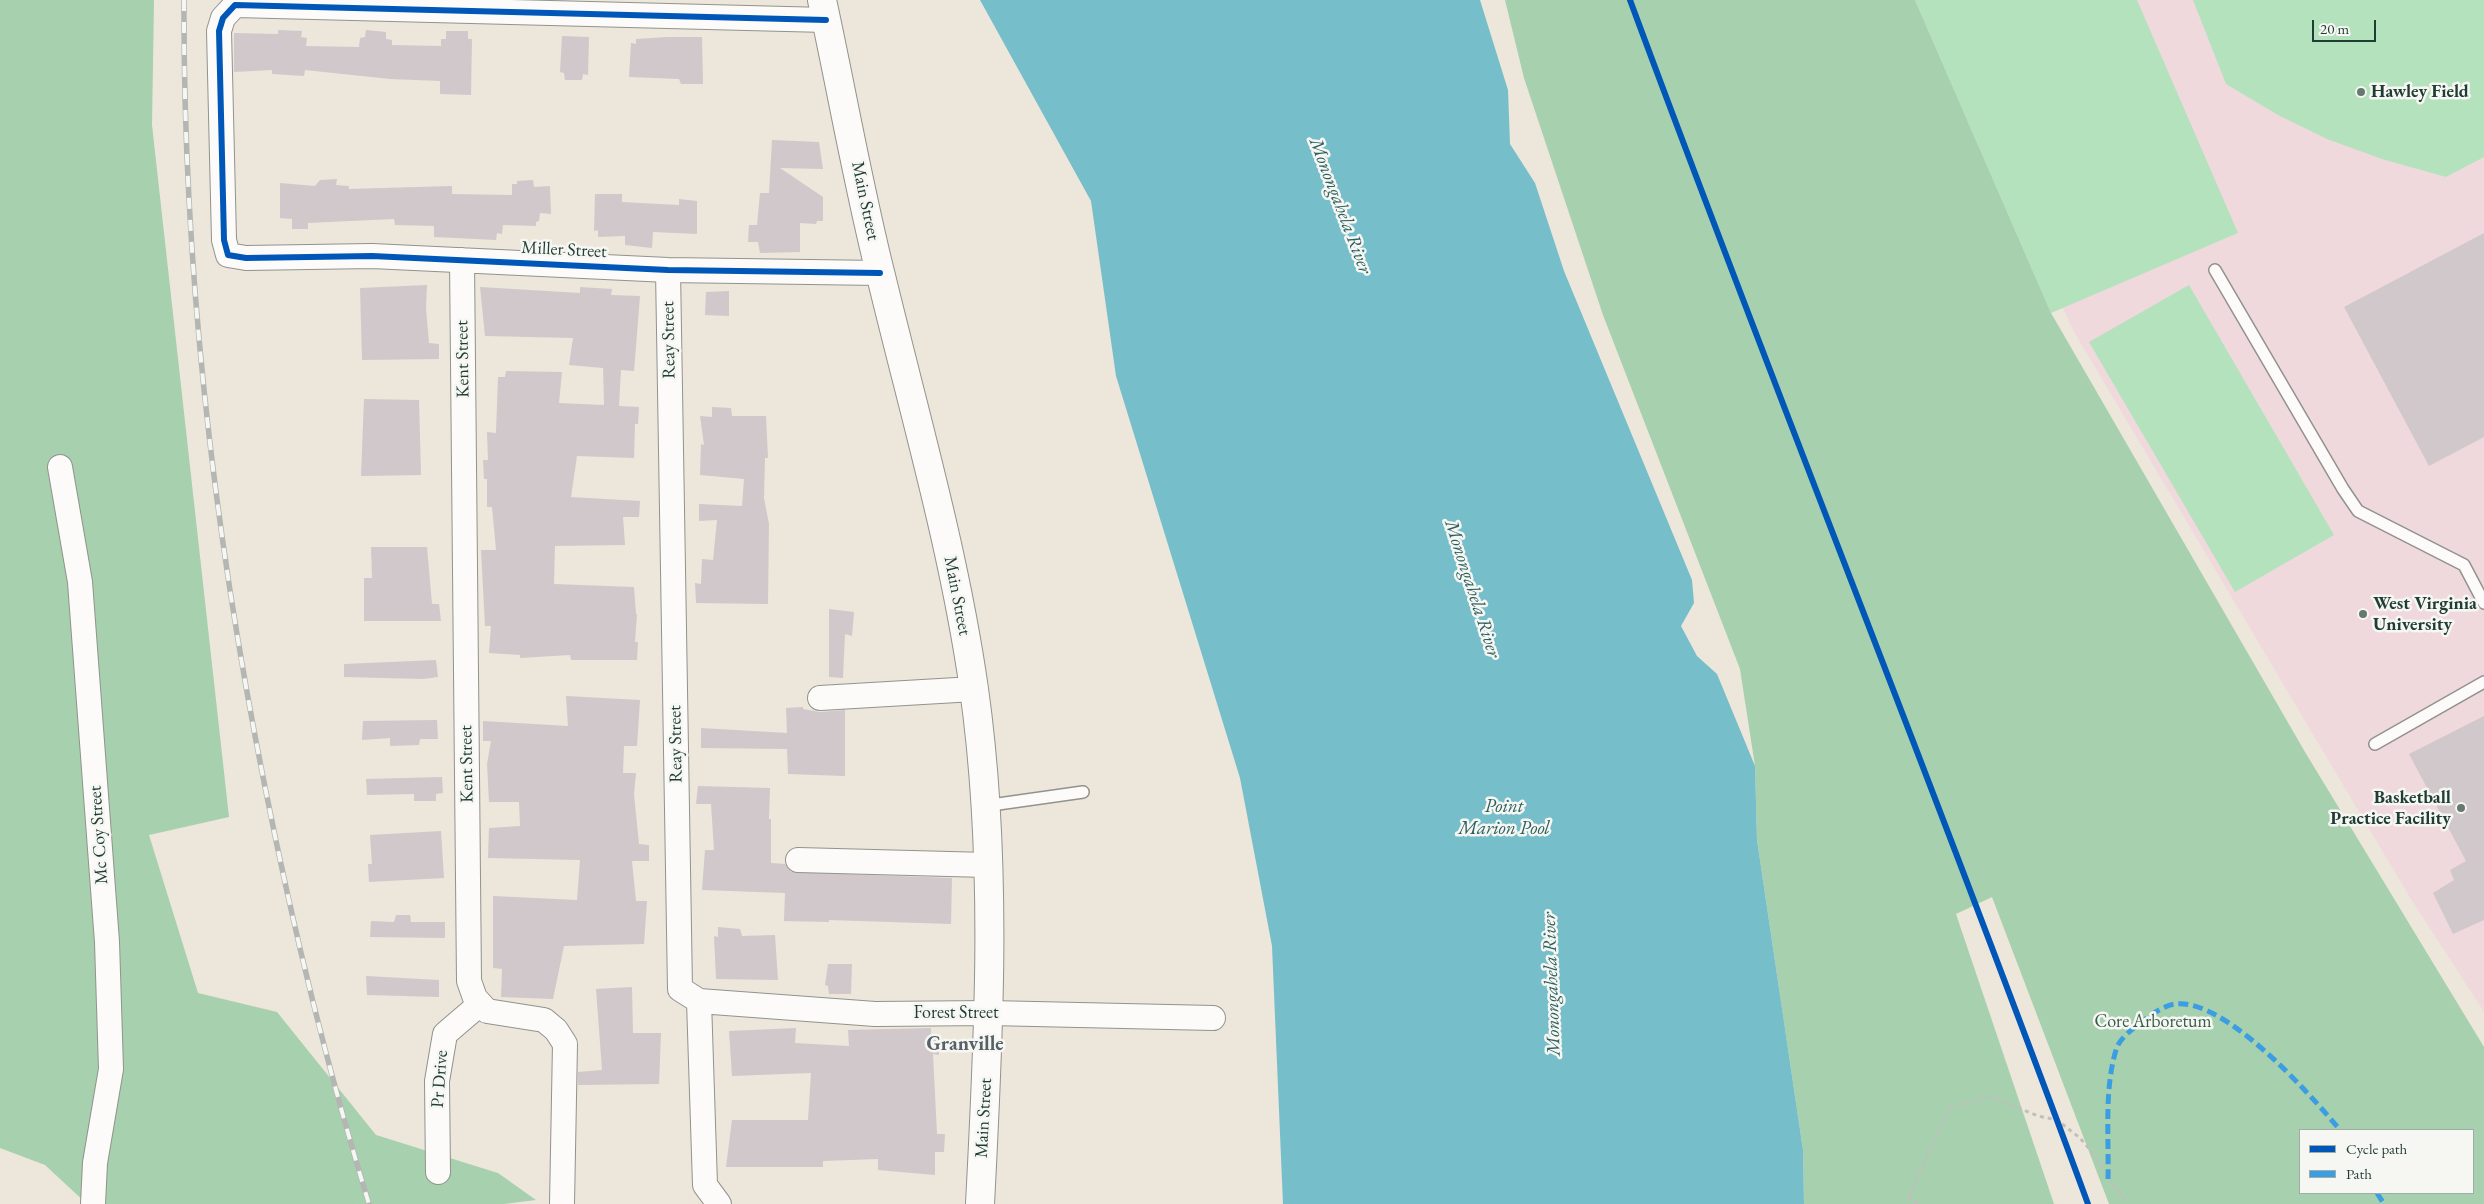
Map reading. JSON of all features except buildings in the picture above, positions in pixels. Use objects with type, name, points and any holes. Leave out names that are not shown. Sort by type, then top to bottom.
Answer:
[{"type":"main road","name":"Main Street","points":[[824,10],[880,273],[947,545],[974,690],[987,865],[990,1013],[980,1204]]},
{"type":"street","name":"Miller Street","points":[[416,5],[235,5],[223,18],[220,32],[224,240],[228,255],[246,258],[372,256],[668,270],[880,273]]},
{"type":"street","points":[[416,5],[824,10]]},
{"type":"street","name":"Kent Street","points":[[462,260],[469,981],[475,998],[480,1004]]},
{"type":"street","name":"Reay Street","points":[[668,270],[680,988],[699,1001]]},
{"type":"street","name":"Mc Coy Street","points":[[60,467],[80,582],[107,942],[111,1069],[95,1163],[93,1204]]},
{"type":"street","points":[[820,698],[974,690]]},
{"type":"street","points":[[798,860],[987,865]]},
{"type":"street","points":[[699,1001],[705,1185],[718,1204]]},
{"type":"street","name":"Forest Street","points":[[699,1001],[875,1014],[990,1013],[1213,1018]]},
{"type":"street","points":[[480,1004],[487,1011],[544,1020],[556,1030],[565,1044],[562,1204]]},
{"type":"street","name":"Pr Drive","points":[[438,1172],[437,1081],[445,1034],[480,1004]]},
{"type":"lane","points":[[2215,270],[2343,489],[2358,511],[2464,565],[2484,602]]},
{"type":"lane","points":[[2375,744],[2484,682]]},
{"type":"lane","points":[[984,806],[1083,792]]},
{"type":"path","points":[[1911,1204],[1909,1196],[1950,1107],[1992,1097],[2038,1116],[2057,1120],[2080,1138],[2127,1204]]},
{"type":"path","points":[[2054,1110],[2063,1136]]},
{"type":"path","points":[[1909,1196],[1917,1204]]},
{"type":"shaded area","name":"West Virginia University","points":[[1917,0],[2484,0],[2484,1012],[2409,896],[2074,332]]},
{"type":"green space","points":[[0,0],[154,0],[152,125],[229,817],[149,835],[198,993],[277,1012],[376,1135],[498,1173],[536,1200],[504,1204],[87,1204],[45,1165],[0,1148]]},
{"type":"green space","name":"Core Arboretum","points":[[1505,0],[1915,0],[2051,313],[2305,752],[2484,1047],[2484,1204],[2109,1204],[1992,897],[1956,914],[2054,1204],[1804,1204],[1803,1150],[1757,840],[1755,766],[1740,669],[1603,315],[1524,78]]},
{"type":"green space","points":[[1915,0],[2137,0],[2238,233],[2051,313]]},
{"type":"green space","name":"Hawley Field","points":[[2193,0],[2484,0],[2484,157],[2446,177],[2382,159],[2327,139],[2278,115],[2226,84]]},
{"type":"green space","points":[[2189,285],[2334,535],[2235,592],[2089,342]]},
{"type":"water","name":"Point Marion Pool","points":[[980,0],[1480,0],[1508,90],[1510,144],[1535,183],[1564,271],[1692,580],[1694,603],[1681,626],[1697,656],[1717,674],[1755,766],[1757,840],[1803,1150],[1804,1204],[1283,1204],[1272,946],[1240,778],[1116,376],[1091,201]]},
{"type":"railway","points":[[184,0],[185,99],[195,297],[216,494],[230,592],[265,787],[287,892],[325,1049],[369,1204]]},
{"type":"marked path","points":[[2108,1179],[2108,1097],[2116,1050],[2120,1041],[2132,1029],[2163,1008],[2175,1004],[2195,1006],[2218,1016],[2241,1032],[2288,1073],[2339,1129]]},
{"type":"marked path","points":[[2378,1194],[2384,1204]]},
{"type":"cycle path","points":[[1630,0],[2088,1204]]},
{"type":"cycle path","points":[[826,20],[235,5],[223,18],[219,31],[224,240],[228,255],[246,258],[372,256],[668,270],[880,273]]},
{"type":"place","name":"Hawley Field","points":[[2361,92]]},
{"type":"place","name":"West Virginia University","points":[[2363,614]]},
{"type":"place","name":"Basketball Practice Facility","points":[[2461,808]]},
{"type":"district","name":"Granville","points":[[965,1045]]},
{"type":"water label","name":"Monongahela River","points":[[1340,206]]},
{"type":"water label","name":"Monongahela River","points":[[1472,589]]},
{"type":"water label","name":"Monongahela River","points":[[1552,984]]}]
